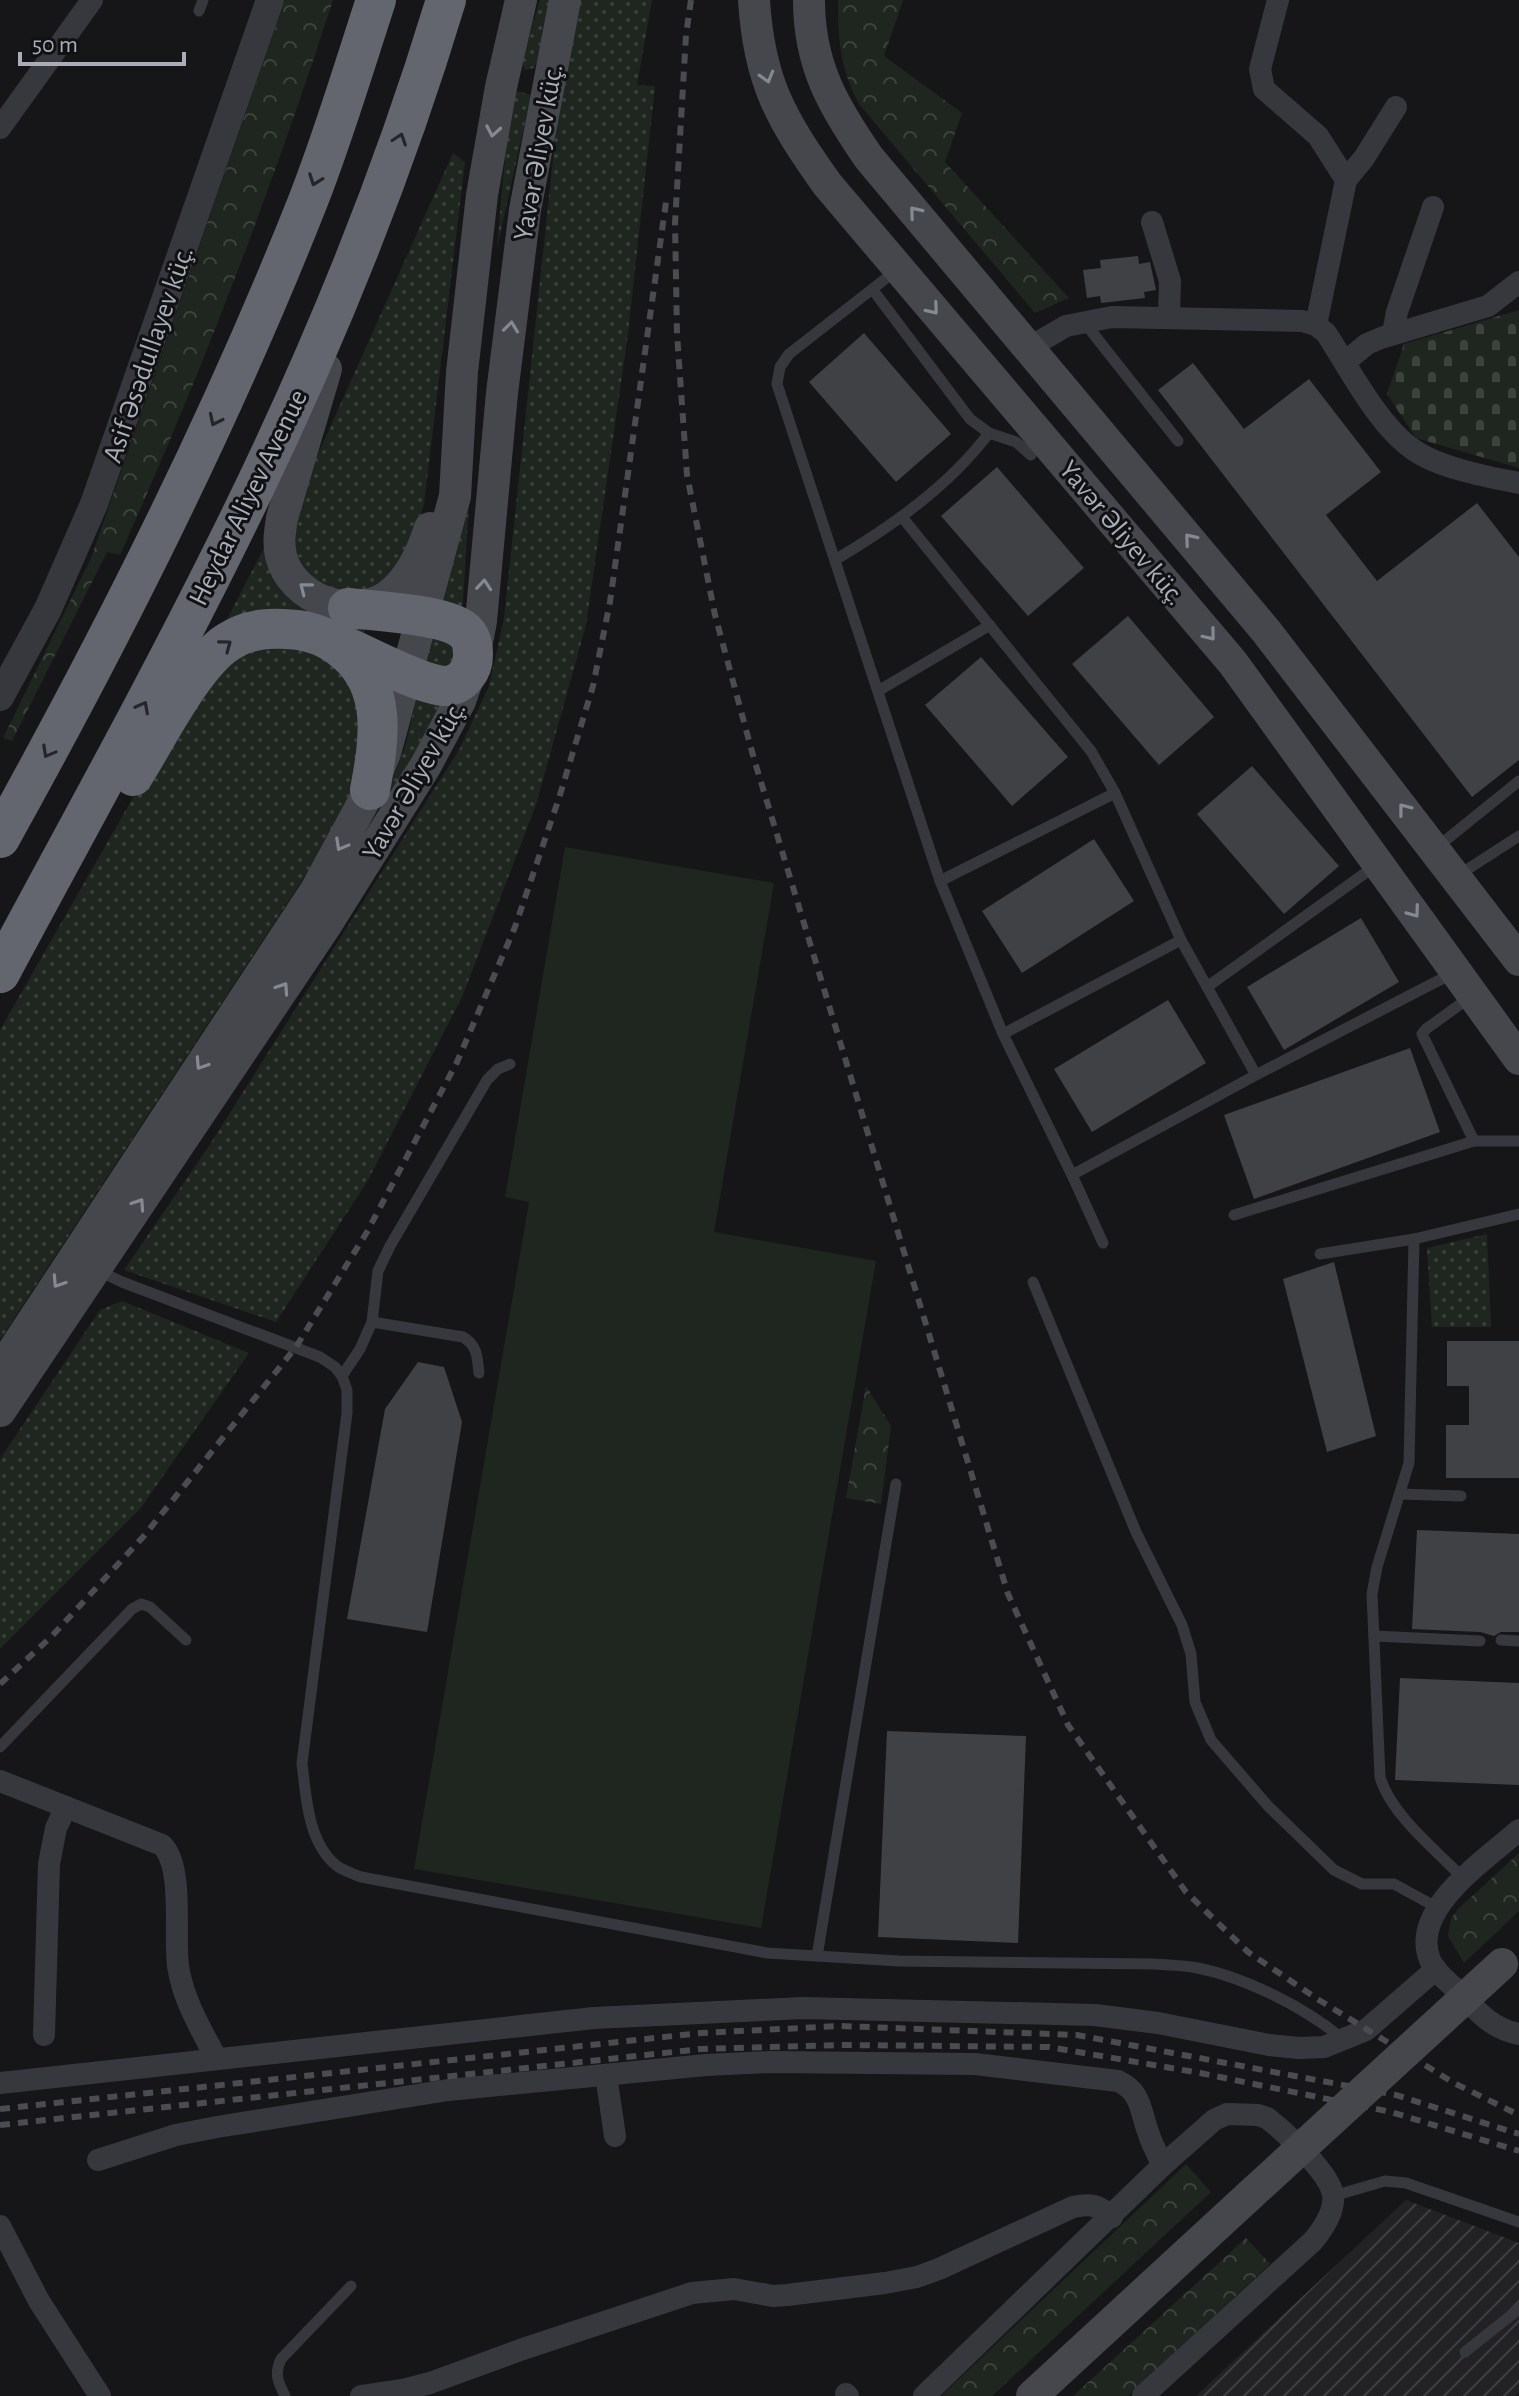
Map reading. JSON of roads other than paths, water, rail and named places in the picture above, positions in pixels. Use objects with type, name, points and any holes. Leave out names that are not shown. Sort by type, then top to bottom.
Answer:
[{"type":"highway","points":[[0,838],[76,700],[223,403],[309,198],[376,0]]},
{"type":"highway","name":"Heydar Aliyev Avenue","points":[[0,973],[224,550],[318,348],[384,184],[446,0]]},
{"type":"highway","points":[[0,990],[197,674],[224,644],[260,629],[310,632],[340,624],[422,618],[451,624],[466,632],[471,639],[473,663],[466,675],[452,685],[435,684],[407,673],[340,624]]},
{"type":"highway","points":[[340,624],[373,693],[379,726],[370,790]]},
{"type":"main road","points":[[521,0],[514,70],[521,79],[533,82],[546,65],[564,0]]},
{"type":"main road","name":"Yavər Əliyev küç.","points":[[0,1371],[316,890],[370,790],[389,741],[455,496],[462,372],[492,133],[521,0]]},
{"type":"main road","name":"Yavər Əliyev küç.","points":[[0,1411],[366,863],[446,731],[473,663],[481,621],[502,393],[525,210],[564,0]]},
{"type":"main road","name":"Yavər Əliyev küç.","points":[[754,0],[759,45],[768,83],[781,115],[827,184],[1233,663],[1519,1059]]},
{"type":"main road","name":"Yavər Əliyev küç.","points":[[809,0],[818,70],[828,95],[869,158],[1266,631],[1519,960]]},
{"type":"main road","points":[[384,184],[298,455],[279,537],[281,556],[288,572],[340,624],[387,597],[416,562],[432,520],[462,372]]},
{"type":"main road","points":[[1032,2396],[1510,1956]]},
{"type":"street","points":[[0,128],[92,0]]},
{"type":"street","points":[[331,137],[359,0]]},
{"type":"street","points":[[1278,0],[1260,69],[1264,89],[1318,136],[1346,180]]},
{"type":"street","name":"Asif Əsədullayev küç.","points":[[0,697],[48,609],[94,504],[270,7]]},
{"type":"street","points":[[1316,325],[1346,180],[1364,158],[1396,107]]},
{"type":"street","points":[[1393,333],[1397,312],[1433,207]]},
{"type":"street","points":[[1152,222],[1170,281],[1169,317]]},
{"type":"street","points":[[1345,362],[1367,344],[1393,333],[1438,323],[1488,306],[1519,282]]},
{"type":"street","points":[[1030,347],[1044,337],[1084,321],[1112,317],[1292,320],[1316,325],[1326,333],[1369,399],[1413,450],[1429,459],[1519,483]]},
{"type":"street","points":[[0,1781],[162,1845],[170,1852],[178,1966],[184,1995],[216,2058]]},
{"type":"street","points":[[44,2035],[49,1864],[56,1828],[66,1807]]},
{"type":"street","points":[[1519,1830],[1436,1907],[1427,1938],[1427,1948],[1436,1969],[1489,2022],[1519,2034]]},
{"type":"street","points":[[0,2083],[594,2018],[803,2008],[1095,2015],[1299,2048],[1324,2047],[1366,2030],[1436,1969]]},
{"type":"street","points":[[98,2160],[176,2135],[448,2090],[745,2063],[859,2062],[975,2064],[1118,2081],[1129,2086],[1137,2095],[1147,2130],[1163,2165]]},
{"type":"street","points":[[606,2075],[615,2136]]},
{"type":"street","points":[[924,2396],[1163,2165],[1214,2120],[1227,2114],[1267,2118],[1326,2178],[1333,2196],[1329,2218],[1313,2241],[1143,2396]]},
{"type":"street","points":[[361,2396],[430,2383],[692,2293],[734,2289],[773,2296],[885,2283],[939,2269],[1073,2207],[1088,2204],[1100,2206],[1112,2217]]},
{"type":"street","points":[[0,2226],[39,2301],[100,2396]]},
{"type":"lane","points":[[898,268],[789,354],[780,367],[777,384],[940,881],[1003,1034],[1103,1243]]},
{"type":"lane","points":[[873,290],[970,419],[989,433],[1016,442],[1031,455]]},
{"type":"lane","points":[[1084,321],[1178,441]]},
{"type":"lane","points":[[835,560],[902,517],[970,457],[989,433]]},
{"type":"lane","points":[[902,517],[1091,751],[1115,793],[1181,940],[1256,1075]]},
{"type":"lane","points":[[878,691],[990,625]]},
{"type":"lane","points":[[1435,848],[1519,781]]},
{"type":"lane","points":[[940,881],[1115,793]]},
{"type":"lane","points":[[1456,877],[1519,836]]},
{"type":"lane","points":[[1207,987],[1379,864]]},
{"type":"lane","points":[[1003,1034],[1181,940]]},
{"type":"lane","points":[[1072,1175],[1256,1075],[1465,983]]},
{"type":"lane","points":[[1465,983],[1422,1034],[1474,1141]]},
{"type":"lane","points":[[342,1376],[360,1349],[372,1322],[378,1271],[390,1246],[487,1080],[498,1069],[510,1064]]},
{"type":"lane","points":[[1234,1215],[1474,1141],[1519,1141]]},
{"type":"lane","points":[[1320,1254],[1414,1239],[1519,1214]]},
{"type":"lane","points":[[1414,1239],[1409,1463],[1377,1567],[1372,1594],[1380,1777],[1384,1791],[1396,1808],[1464,1879]]},
{"type":"lane","points":[[95,1269],[320,1357],[342,1376],[347,1390],[347,1413],[302,1763],[307,1807],[321,1847],[337,1866],[361,1877],[767,1953],[899,1961],[1196,1967],[1219,1973],[1293,2004],[1320,2020],[1344,2040]]},
{"type":"lane","points":[[1033,1282],[1136,1532],[1182,1625],[1191,1654],[1195,1702],[1211,1740],[1268,1806],[1334,1870],[1362,1884],[1394,1884],[1436,1907]]},
{"type":"lane","points":[[372,1322],[463,1337],[472,1342],[476,1349],[479,1373]]},
{"type":"lane","points":[[817,1956],[896,1484]]},
{"type":"lane","points":[[1400,1494],[1461,1496]]},
{"type":"lane","points":[[0,1747],[132,1609],[141,1604],[150,1607],[186,1640]]},
{"type":"lane","points":[[1374,1636],[1480,1641]]},
{"type":"lane","points":[[1501,1640],[1519,1641]]},
{"type":"lane","points":[[1333,2196],[1385,2181],[1406,2183],[1519,2222]]},
{"type":"lane","points":[[285,2396],[277,2380],[276,2370],[281,2359],[351,2286]]},
{"type":"lane","points":[[1465,2352],[1519,2309]]},
{"type":"railway","points":[[691,0],[686,35],[675,223],[677,334],[687,475],[715,615],[754,759],[1008,1594],[1068,1725],[1186,1892],[1248,1952],[1319,2000],[1454,2083],[1519,2115]]},
{"type":"railway","points":[[0,1684],[52,1636],[143,1537],[296,1347],[367,1232],[457,1062],[515,927],[593,686],[610,602],[666,202]]},
{"type":"railway","points":[[0,2109],[701,2033],[841,2026],[1077,2035],[1396,2095],[1519,2134]]},
{"type":"railway","points":[[0,2125],[701,2049],[844,2045],[1049,2047],[1200,2073],[1391,2112],[1519,2151]]}]
